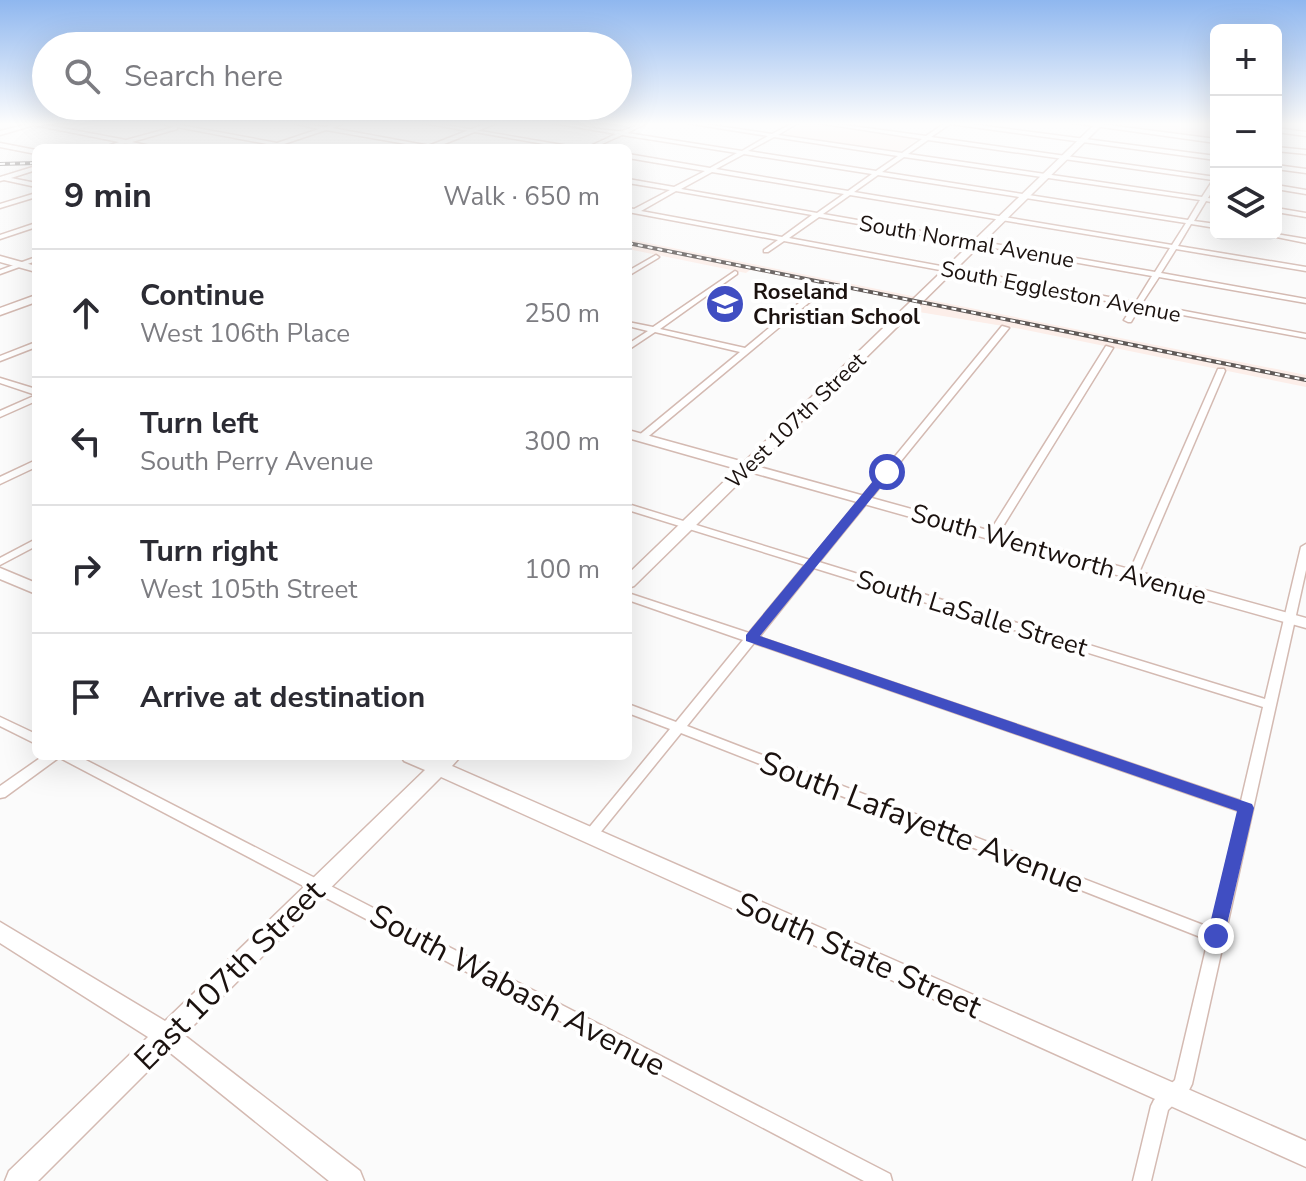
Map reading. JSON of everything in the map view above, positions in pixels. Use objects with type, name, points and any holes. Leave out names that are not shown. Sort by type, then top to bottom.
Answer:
[{"type":"street","points":[[2,178],[32,184]]},
{"type":"street","points":[[632,212],[696,178]]},
{"type":"street","points":[[759,178],[1306,269]]},
{"type":"street","points":[[766,251],[869,178]]},
{"type":"street","points":[[908,178],[1210,225]]},
{"type":"street","name":"West 107th Street","points":[[632,579],[1043,178]]},
{"type":"street","points":[[1059,178],[1210,200]]},
{"type":"street","name":"South Normal Avenue","points":[[632,182],[1306,301]]},
{"type":"street","points":[[1282,188],[1306,192]]},
{"type":"street","points":[[1128,320],[1210,190]]},
{"type":"street","points":[[0,206],[32,196]]},
{"type":"street","points":[[1282,211],[1306,215]]},
{"type":"street","name":"South Eggleston Avenue","points":[[632,212],[1306,336]]},
{"type":"street","points":[[0,237],[32,226]]},
{"type":"street","points":[[1282,237],[1306,241]]},
{"type":"street","points":[[632,272],[656,257]]},
{"type":"street","points":[[0,259],[32,268]]},
{"type":"street","points":[[0,272],[32,260]]},
{"type":"street","points":[[632,345],[735,273]]},
{"type":"street","points":[[0,312],[32,300]]},
{"type":"street","points":[[635,436],[808,300]]},
{"type":"street","points":[[632,325],[746,351]]},
{"type":"street","points":[[590,835],[1005,328]]},
{"type":"street","points":[[0,359],[32,346]]},
{"type":"street","points":[[992,536],[1109,348]]},
{"type":"street","points":[[1133,575],[1221,371]]},
{"type":"street","points":[[0,380],[32,393]]},
{"type":"street","points":[[0,414],[32,397]]},
{"type":"street","name":"South Wentworth Avenue","points":[[635,436],[1306,623]]},
{"type":"street","points":[[0,481],[32,465]]},
{"type":"street","name":"South LaSalle Street","points":[[632,508],[1270,705]]},
{"type":"street","points":[[0,562],[32,544]]},
{"type":"street","points":[[1142,1181],[1160,1106],[1183,1081],[1306,547]]},
{"type":"street","points":[[0,573],[32,587]]},
{"type":"street","points":[[632,597],[1246,808]]},
{"type":"street","name":"South Lafayette Avenue","points":[[632,710],[1216,936]]},
{"type":"street","points":[[0,721],[32,738]]},
{"type":"street","points":[[0,793],[46,760]]},
{"type":"street","name":"South Wabash Avenue","points":[[75,760],[883,1181]]},
{"type":"street","name":"South State Street","points":[[445,762],[590,835],[1306,1154]]},
{"type":"street","name":"East 107th Street","points":[[19,1181],[445,762]]},
{"type":"street","points":[[0,931],[167,1036],[350,1181]]},
{"type":"shaded area","points":[[632,240],[917,297],[912,302],[750,270],[746,273],[632,250]]},
{"type":"shaded area","points":[[925,299],[1306,375],[1306,387],[1021,329],[913,311]]},
{"type":"railway","points":[[632,244],[1306,380]]},
{"type":"place","name":"Roseland Christian School","points":[[725,304]]},
{"type":"route","points":[[887,472],[751,638],[1246,808],[1216,936]]}]
